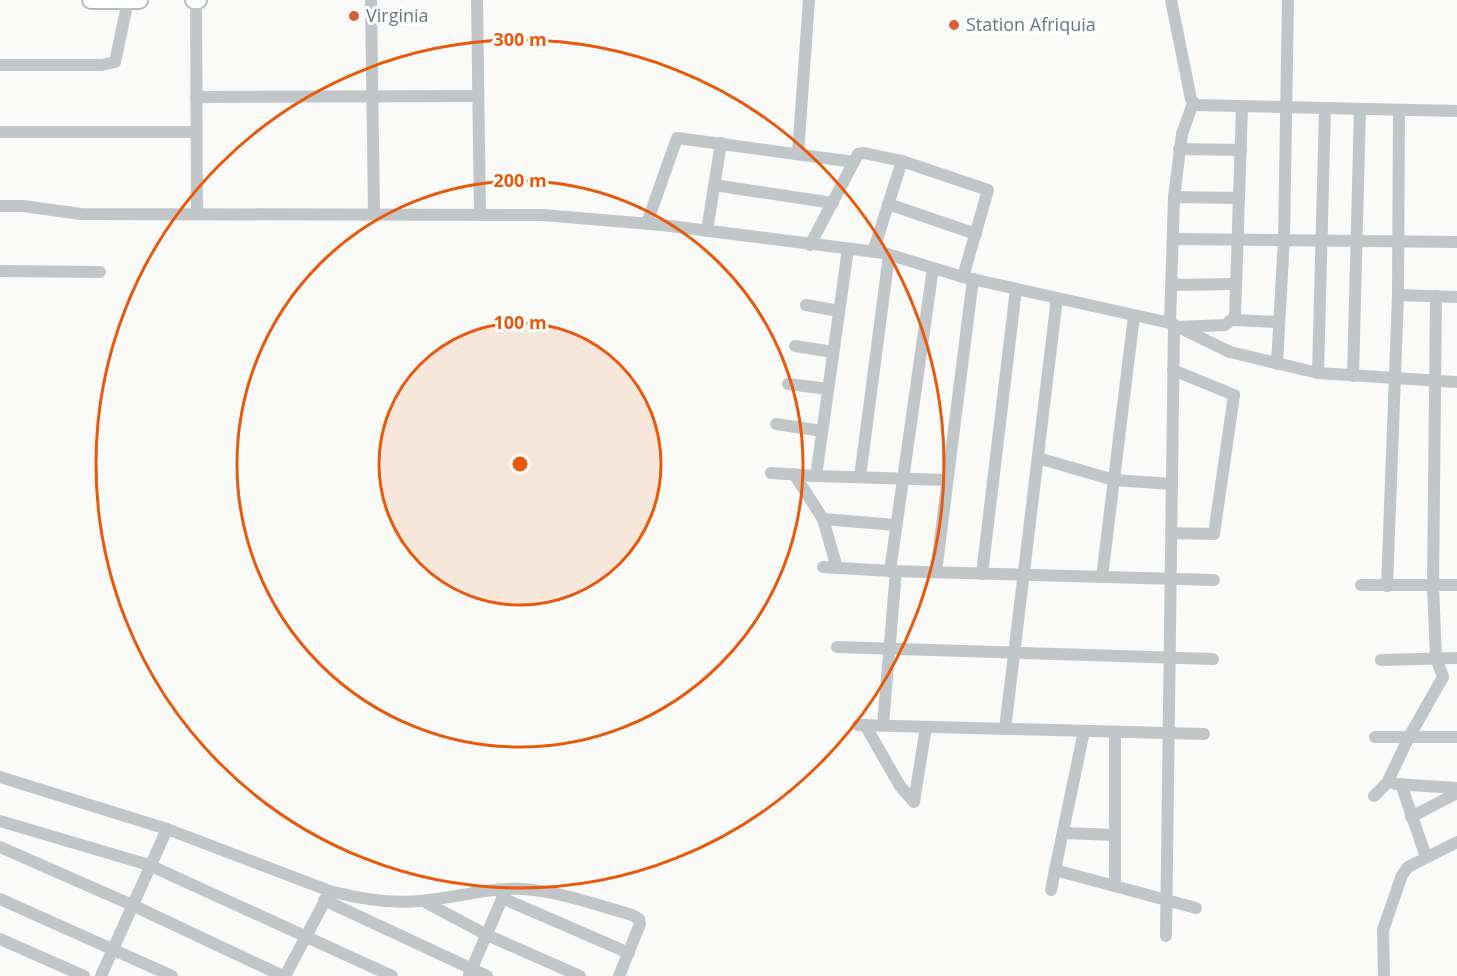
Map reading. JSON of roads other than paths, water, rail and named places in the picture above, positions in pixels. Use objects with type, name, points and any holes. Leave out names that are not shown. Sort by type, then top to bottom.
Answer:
[{"type":"highway","points":[[91,0],[139,0]]},
{"type":"street","points":[[196,0],[197,213]]},
{"type":"street","points":[[372,0],[374,214]]},
{"type":"street","points":[[477,0],[480,214]]},
{"type":"street","points":[[798,153],[809,0]]},
{"type":"street","points":[[1166,936],[1174,325],[1171,285],[1174,197],[1179,149],[1193,103],[1171,0]]},
{"type":"street","points":[[1277,364],[1284,238],[1288,0]]},
{"type":"street","points":[[0,65],[101,65],[115,62],[128,1]]},
{"type":"street","points":[[196,97],[478,96]]},
{"type":"street","points":[[1193,103],[1201,106],[1457,111]]},
{"type":"street","points":[[1233,320],[1236,310],[1242,106]]},
{"type":"street","points":[[1318,373],[1325,108]]},
{"type":"street","points":[[1353,376],[1360,109]]},
{"type":"street","points":[[1388,586],[1398,295],[1399,110]]},
{"type":"street","points":[[0,132],[196,132]]},
{"type":"street","points":[[647,223],[675,140],[680,138],[854,162]]},
{"type":"street","points":[[707,231],[722,142]]},
{"type":"street","points":[[1179,149],[1241,150]]},
{"type":"street","points":[[810,244],[854,162],[862,153],[902,161],[988,190],[976,234],[968,278],[936,572]]},
{"type":"street","points":[[873,252],[902,161]]},
{"type":"street","points":[[714,185],[833,203]]},
{"type":"street","points":[[1174,197],[1239,198]]},
{"type":"street","points":[[888,204],[976,234]]},
{"type":"street","points":[[0,206],[23,206],[81,214],[543,214],[647,223],[889,255],[968,278],[1174,325],[1225,325],[1233,320],[1279,322]]},
{"type":"street","points":[[1173,239],[1284,238],[1357,242],[1457,242]]},
{"type":"street","points":[[816,476],[848,249]]},
{"type":"street","points":[[860,477],[889,255]]},
{"type":"street","points":[[883,725],[896,525],[933,268]]},
{"type":"street","points":[[0,271],[100,272]]},
{"type":"street","points":[[1171,285],[1236,284]]},
{"type":"street","points":[[982,574],[1016,289]]},
{"type":"street","points":[[1398,295],[1457,297]]},
{"type":"street","points":[[1374,796],[1387,783],[1409,737],[1443,677],[1436,658],[1432,586],[1436,296]]},
{"type":"street","points":[[1005,729],[1057,298]]},
{"type":"street","points":[[806,305],[839,311]]},
{"type":"street","points":[[1102,577],[1134,316]]},
{"type":"street","points":[[1174,325],[1230,352],[1318,373],[1395,380],[1457,382]]},
{"type":"street","points":[[795,346],[833,352]]},
{"type":"street","points":[[1171,533],[1214,534],[1234,395],[1173,370]]},
{"type":"street","points":[[788,384],[828,389]]},
{"type":"street","points":[[776,424],[822,431]]},
{"type":"street","points":[[1038,458],[1114,480],[1172,484]]},
{"type":"street","points":[[771,473],[947,480]]},
{"type":"street","points":[[794,474],[824,519],[837,568]]},
{"type":"street","points":[[824,519],[896,525]]},
{"type":"street","points":[[823,567],[1214,580]]},
{"type":"street","points":[[1361,585],[1457,585]]},
{"type":"street","points":[[837,646],[1213,659]]},
{"type":"street","points":[[1381,660],[1457,658]]},
{"type":"street","points":[[926,726],[914,802],[900,786],[862,725],[926,726],[1168,733],[1204,735]]},
{"type":"street","points":[[1051,890],[1084,731]]},
{"type":"street","points":[[1114,732],[1115,886]]},
{"type":"street","points":[[1375,736],[1457,737]]},
{"type":"street","points":[[0,777],[167,829],[327,896],[470,973],[487,976]]},
{"type":"street","points":[[1387,783],[1457,788]]},
{"type":"street","points":[[1401,784],[1426,857]]},
{"type":"street","points":[[1412,817],[1457,793]]},
{"type":"street","points":[[0,821],[149,865],[392,976]]},
{"type":"street","points":[[101,976],[167,829]]},
{"type":"street","points":[[1063,833],[1115,835]]},
{"type":"street","points":[[1384,976],[1383,930],[1396,888],[1408,867],[1457,842]]},
{"type":"street","points":[[0,847],[284,976],[327,896]]},
{"type":"street","points":[[1055,870],[1196,908]]},
{"type":"street","points":[[327,896],[378,902],[423,901],[534,889],[636,916],[640,924],[619,976]]},
{"type":"street","points":[[470,973],[504,893]]},
{"type":"street","points":[[504,893],[629,954]]},
{"type":"street","points":[[0,899],[172,976]]},
{"type":"street","points":[[423,901],[487,935],[580,976]]},
{"type":"street","points":[[0,939],[84,976]]},
{"type":"place","name":"Virginia","points":[[354,16]]},
{"type":"place","name":"Station Afriquia","points":[[954,25]]}]
